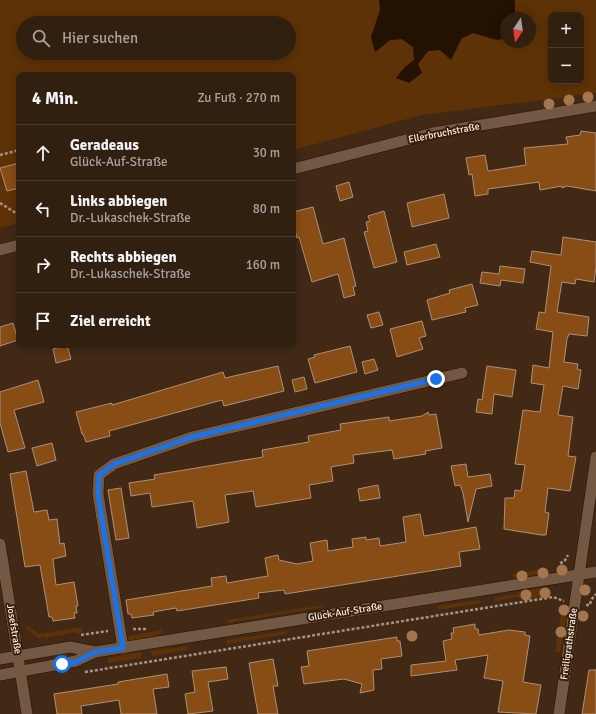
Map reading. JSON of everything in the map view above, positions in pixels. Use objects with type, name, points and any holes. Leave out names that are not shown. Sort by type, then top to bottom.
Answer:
[{"type":"street","name":"Ellerbruchstraße","points":[[296,169],[433,133],[596,106]]},
{"type":"street","points":[[0,250],[16,246]]},
{"type":"street","points":[[123,648],[98,494],[99,475],[114,464],[192,437],[462,373]]},
{"type":"street","name":"Freiligrathstraße","points":[[559,714],[596,457]]},
{"type":"street","name":"Josefstraße","points":[[0,544],[27,714]]},
{"type":"street","name":"Glück-Auf-Straße","points":[[0,660],[70,647],[95,652],[123,648],[596,572]]},
{"type":"street","name":"Glück-Auf-Straße","points":[[0,675],[76,662],[95,652]]},
{"type":"path","points":[[0,156],[16,151]]},
{"type":"path","points":[[0,203],[16,213]]},
{"type":"path","points":[[557,564],[564,562],[570,550]]},
{"type":"path","points":[[82,673],[553,597],[574,603],[590,605],[591,600],[596,594]]},
{"type":"path","points":[[74,637],[120,629],[153,628]]},
{"type":"shaded area","points":[[0,0],[379,0],[380,10],[371,37],[376,52],[390,40],[402,39],[414,47],[414,60],[404,68],[418,64],[428,51],[440,50],[473,33],[497,40],[500,39],[500,48],[536,48],[536,12],[515,12],[515,0],[596,0],[596,93],[422,115],[296,149],[296,72],[16,72],[16,224],[0,228]]},
{"type":"shaded area","points":[[379,0],[515,0],[515,12],[500,12],[500,39],[497,40],[473,33],[462,38],[451,60],[440,50],[428,51],[418,64],[422,73],[409,83],[396,78],[404,68],[414,60],[413,47],[402,39],[390,40],[375,52],[371,37],[380,10]]},
{"type":"shaded area","points":[[544,569],[547,573],[515,579],[513,577],[513,574]]},
{"type":"shaded area","points":[[549,587],[548,596],[522,600],[518,597],[495,601],[495,597],[518,594],[520,591]]},
{"type":"shaded area","points":[[480,600],[481,603],[438,610],[437,606]]},
{"type":"shaded area","points":[[324,605],[324,607],[228,623],[227,620]]},
{"type":"shaded area","points":[[562,606],[568,607],[560,653],[555,652]]},
{"type":"shaded area","points":[[26,625],[39,634],[82,627],[82,631],[78,634],[75,632],[64,634],[62,637],[60,635],[49,637],[47,640],[44,637],[39,638],[26,629]]},
{"type":"shaded area","points":[[162,630],[162,633],[150,638],[129,641],[128,636]]},
{"type":"shaded area","points":[[286,631],[287,634],[227,644],[226,640]]},
{"type":"shaded area","points":[[187,646],[187,650],[152,656],[151,651]]},
{"type":"shaded area","points":[[141,652],[142,658],[108,663],[108,658]]},
{"type":"building","points":[[581,131],[596,133],[596,191],[567,186],[562,188],[562,186],[540,190],[539,182],[488,189],[488,194],[475,196],[472,174],[469,175],[466,158],[485,155],[488,171],[526,165],[524,148],[568,144],[566,137],[580,135]]},
{"type":"building","points":[[16,164],[16,189],[7,191],[0,168]]},
{"type":"building","points":[[349,182],[353,197],[340,201],[336,186]]},
{"type":"building","points":[[444,194],[449,218],[412,227],[407,203]]},
{"type":"building","points":[[313,207],[323,244],[344,238],[356,286],[353,287],[355,295],[344,298],[338,274],[312,282],[299,237],[297,238],[296,234],[296,211]]},
{"type":"building","points":[[384,211],[397,262],[374,268],[364,232],[368,231],[366,222],[370,221],[368,216]]},
{"type":"building","points":[[563,237],[596,242],[596,267],[594,282],[576,279],[575,284],[562,282],[557,312],[589,317],[587,336],[569,334],[567,339],[564,362],[578,364],[577,369],[581,370],[578,389],[563,386],[558,415],[573,417],[568,456],[576,457],[570,491],[548,488],[545,512],[549,513],[546,535],[541,535],[504,529],[505,498],[514,498],[515,490],[521,491],[525,465],[515,464],[523,410],[540,412],[544,385],[531,383],[533,365],[549,368],[553,332],[536,329],[539,312],[545,313],[551,266],[530,262],[532,251],[561,255]]},
{"type":"building","points":[[436,244],[440,257],[407,265],[404,252]]},
{"type":"building","points":[[500,266],[525,269],[523,283],[501,280],[500,286],[480,283],[482,272],[499,274]]},
{"type":"building","points":[[472,284],[478,305],[465,308],[466,312],[432,320],[427,300],[450,293],[449,290]]},
{"type":"building","points":[[379,312],[383,325],[371,328],[367,315]]},
{"type":"building","points":[[422,321],[426,336],[419,338],[423,349],[397,357],[390,329]]},
{"type":"building","points":[[13,323],[16,333],[16,341],[0,346],[0,327]]},
{"type":"building","points":[[350,346],[357,372],[315,383],[308,359],[315,357],[314,355]]},
{"type":"building","points":[[68,348],[71,359],[56,363],[53,349]]},
{"type":"building","points":[[374,359],[378,370],[365,374],[362,362]]},
{"type":"building","points":[[278,366],[284,391],[224,406],[222,400],[109,431],[110,436],[86,442],[82,434],[76,412],[112,403],[112,405],[223,372],[225,378]]},
{"type":"building","points":[[487,366],[516,370],[512,397],[494,394],[492,414],[476,412],[478,399],[482,400]]},
{"type":"building","points":[[304,377],[307,389],[295,392],[292,380]]},
{"type":"building","points":[[38,380],[44,402],[14,410],[25,448],[8,452],[0,423],[0,392]]},
{"type":"building","points":[[428,412],[429,415],[436,414],[442,448],[425,451],[426,454],[394,459],[392,450],[353,455],[354,463],[331,467],[333,481],[309,485],[311,498],[256,507],[253,491],[225,495],[229,522],[197,528],[193,501],[152,507],[150,493],[131,496],[129,483],[155,479],[154,475],[263,457],[262,450],[309,442],[308,436],[341,430],[340,424],[389,417],[389,421],[422,416]]},
{"type":"building","points":[[52,443],[56,460],[37,466],[32,448]]},
{"type":"building","points":[[466,464],[468,477],[490,474],[492,486],[476,489],[468,522],[463,493],[460,485],[455,486],[451,466]]},
{"type":"building","points":[[26,471],[34,512],[47,510],[49,520],[57,519],[60,544],[64,543],[66,556],[53,559],[56,585],[74,582],[78,606],[76,606],[77,613],[74,613],[75,618],[53,621],[52,617],[49,617],[40,565],[25,567],[10,474]]},
{"type":"building","points":[[378,485],[380,498],[360,501],[358,489]]},
{"type":"building","points":[[121,488],[129,538],[116,540],[108,490]]},
{"type":"building","points":[[420,514],[424,536],[476,527],[480,549],[459,552],[461,566],[285,594],[284,590],[258,593],[259,598],[177,611],[176,608],[153,612],[154,615],[132,618],[131,614],[128,614],[126,600],[212,586],[211,578],[226,576],[227,583],[268,576],[265,558],[278,555],[279,560],[297,564],[313,561],[310,543],[327,540],[328,551],[353,547],[352,539],[366,537],[366,540],[379,538],[380,546],[406,542],[403,517]]},
{"type":"building","points":[[475,624],[475,629],[478,629],[479,635],[509,630],[525,632],[525,635],[530,636],[523,682],[541,685],[536,714],[498,712],[503,681],[484,678],[488,655],[455,660],[457,670],[411,676],[411,665],[446,661],[443,641],[452,639],[451,633],[454,633],[453,628]]},
{"type":"building","points":[[397,637],[397,641],[400,641],[402,656],[381,659],[382,669],[373,670],[374,690],[360,693],[362,684],[344,679],[304,684],[301,667],[309,666],[307,651]]},
{"type":"building","points":[[273,659],[278,686],[273,686],[278,714],[258,714],[249,663]]},
{"type":"building","points":[[226,667],[228,679],[208,682],[213,711],[188,714],[185,694],[195,692],[192,671]]},
{"type":"building","points":[[589,670],[596,670],[596,714],[582,714]]},
{"type":"building","points":[[167,674],[169,687],[153,689],[157,714],[121,714],[119,700],[81,706],[82,714],[57,714],[54,694],[118,684],[118,682]]},
{"type":"route","points":[[62,664],[76,662],[95,652],[123,648],[98,494],[99,475],[114,464],[192,437],[436,379]]}]
